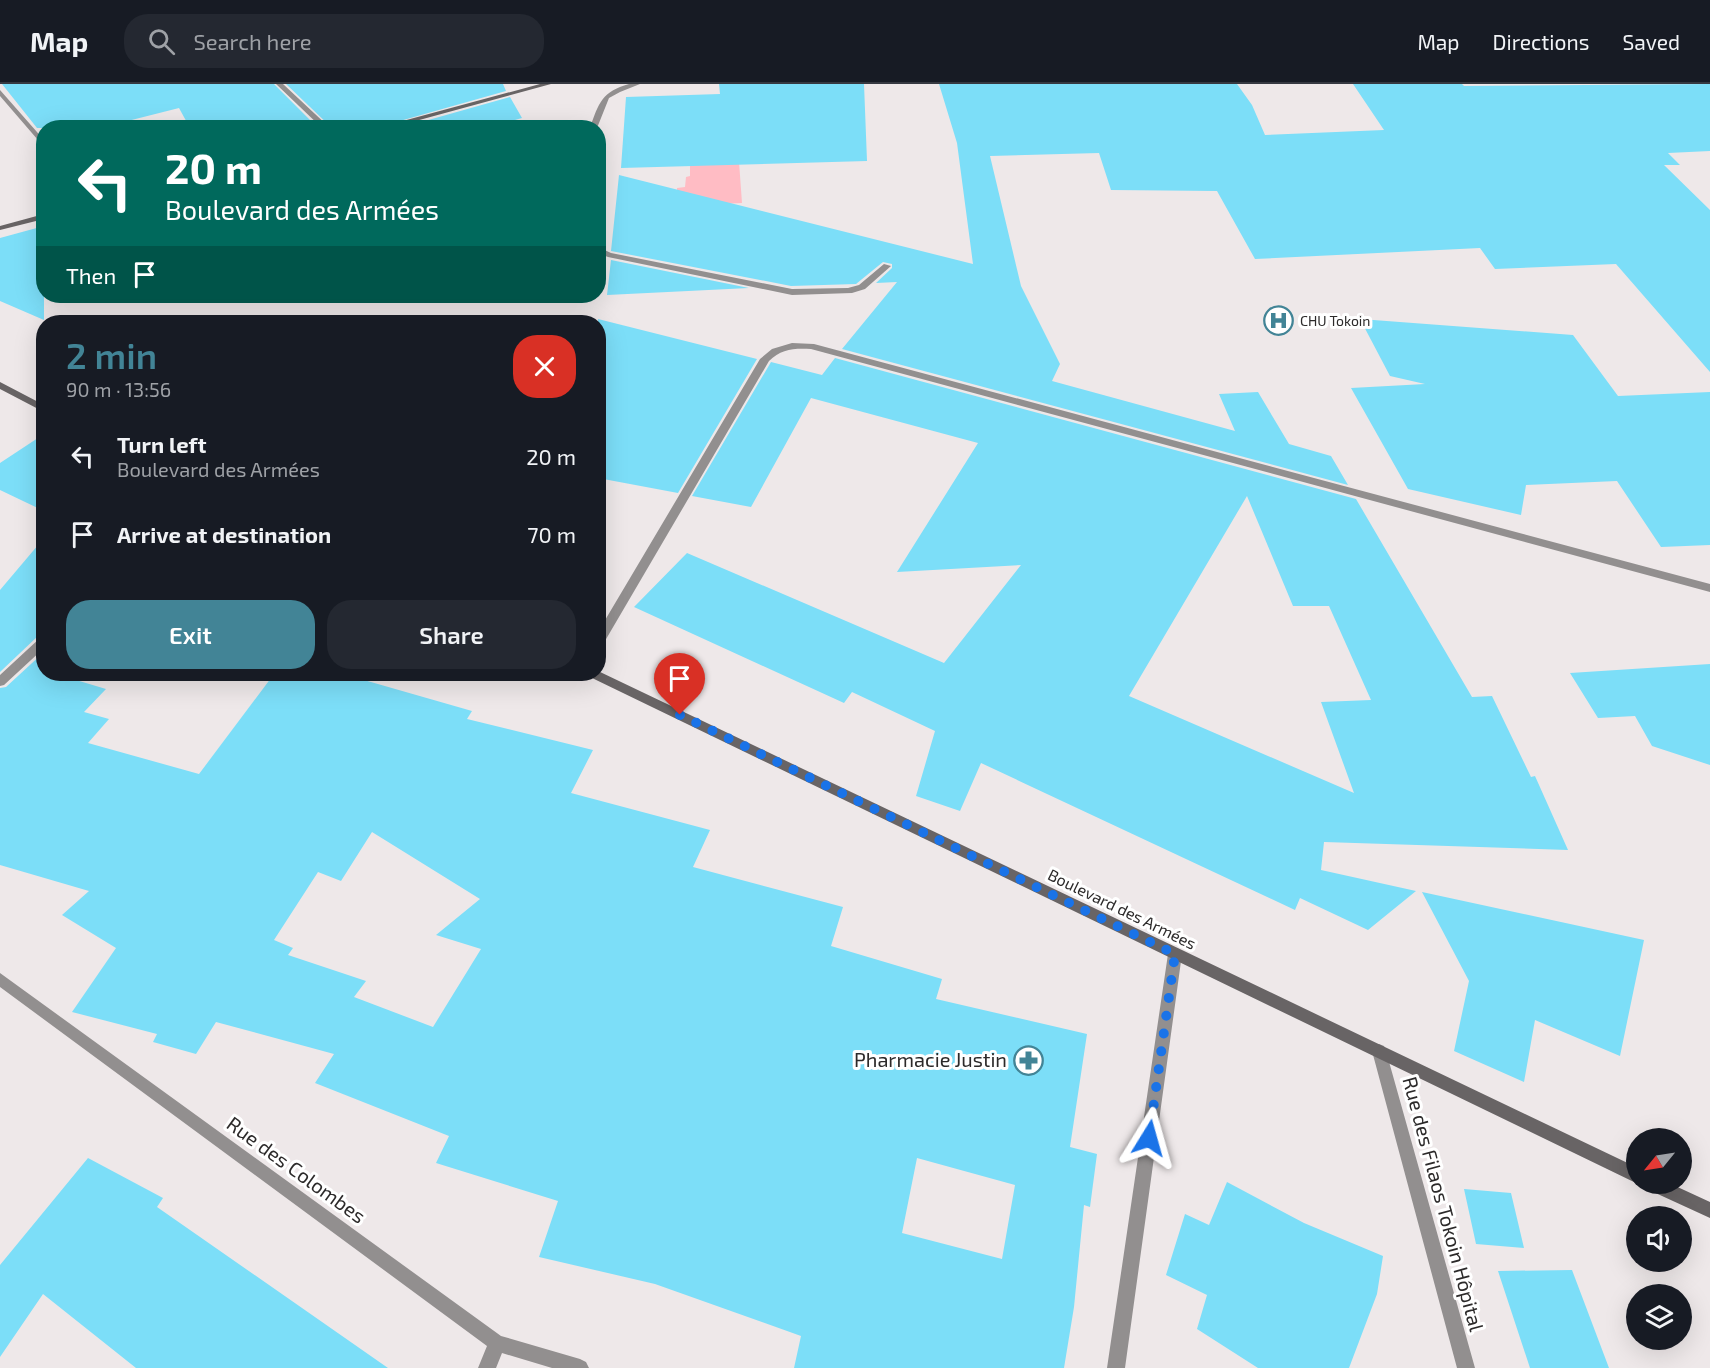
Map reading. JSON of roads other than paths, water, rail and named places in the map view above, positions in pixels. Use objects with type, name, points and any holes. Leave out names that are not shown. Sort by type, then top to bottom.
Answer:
[{"type":"main road","points":[[411,120],[548,84]]},
{"type":"main road","points":[[0,228],[36,218]]},
{"type":"main road","points":[[0,386],[36,406]]},
{"type":"main road","name":"Boulevard des Armées","points":[[606,680],[1626,1169]]},
{"type":"main road","points":[[1676,1194],[1710,1210]]},
{"type":"street","points":[[279,84],[318,120]]},
{"type":"street","points":[[596,120],[604,98],[618,89],[637,84]]},
{"type":"street","points":[[0,92],[36,135]]},
{"type":"street","points":[[606,254],[792,292],[849,291],[862,287],[888,266]]},
{"type":"street","points":[[606,629],[765,359],[772,352],[789,345],[811,346],[1710,588]]},
{"type":"street","points":[[0,682],[36,648]]},
{"type":"street","points":[[1116,1368],[1175,954]]},
{"type":"street","name":"Rue des Colombes","points":[[0,979],[497,1343],[580,1368]]},
{"type":"street","name":"Rue des Filaos Tokoin Hôpital","points":[[1379,1051],[1466,1368]]},
{"type":"street","points":[[487,1368],[497,1343]]},
{"type":"place","name":"CHU Tokoin","points":[[1279,321]]},
{"type":"place","name":"Pharmacie Justin","points":[[1028,1060]]}]
